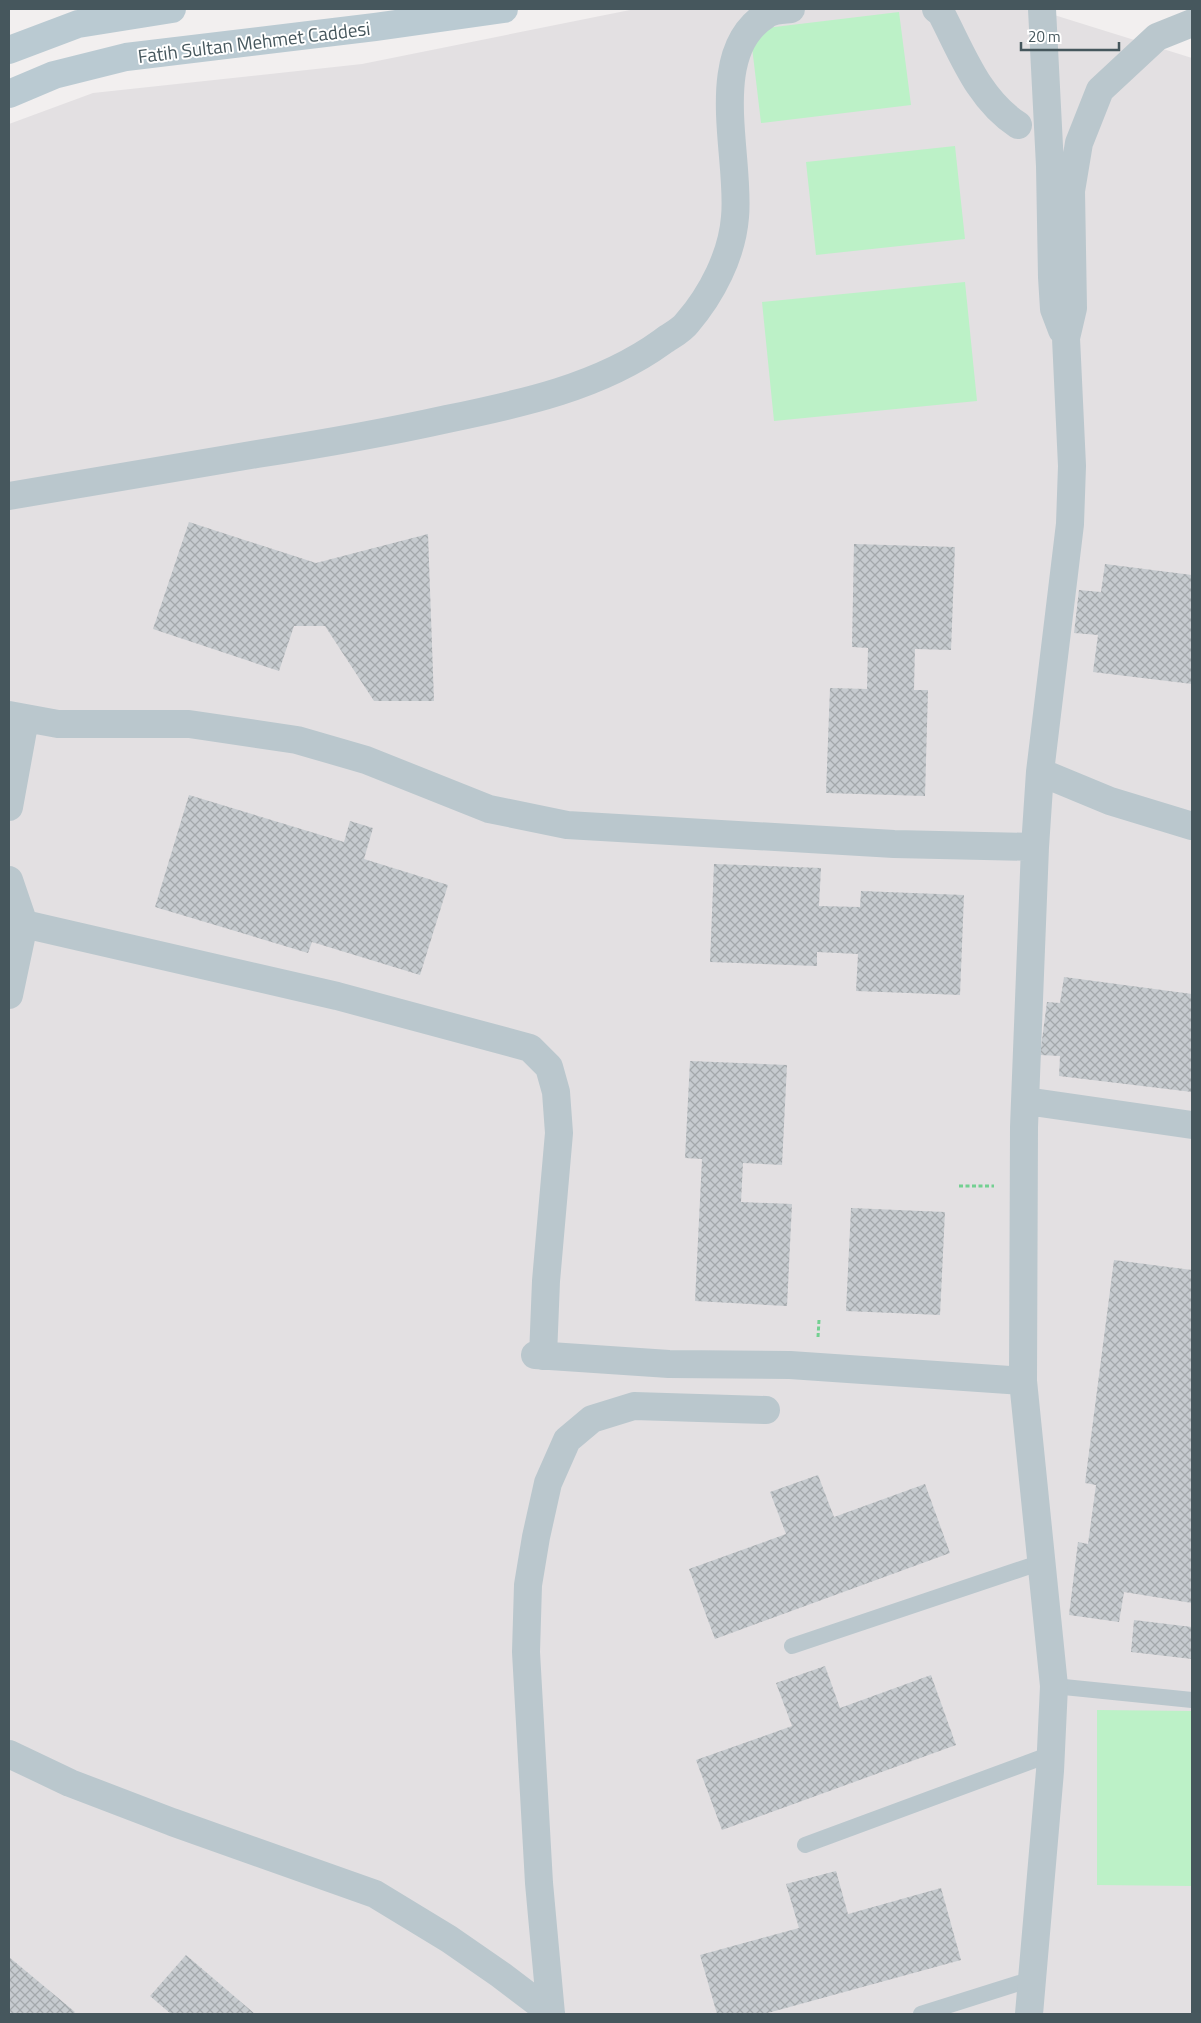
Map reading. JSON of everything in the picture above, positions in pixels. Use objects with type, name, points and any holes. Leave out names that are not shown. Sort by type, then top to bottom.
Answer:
[{"type":"main road","points":[[9,50],[78,24],[172,9]]},
{"type":"main road","name":"Fatih Sultan Mehmet Caddesi","points":[[9,94],[54,75],[126,57],[375,27],[504,9]]},
{"type":"street","points":[[9,496],[372,435],[502,408],[600,378],[644,355],[686,325],[711,289],[726,256],[735,220],[736,196],[730,108],[731,78],[737,47],[746,31],[768,13],[792,9]]},
{"type":"street","points":[[936,9],[941,13],[970,70],[987,97],[1002,115],[1018,124]]},
{"type":"street","points":[[1042,9],[1054,309],[1066,338]]},
{"type":"street","points":[[1029,2014],[1051,1754],[1054,1686],[1023,1381],[1026,1101],[1035,848],[1040,772],[1070,524],[1072,466],[1066,338],[1073,308],[1070,191],[1079,143],[1100,90],[1157,37],[1192,23]]},
{"type":"street","points":[[9,807],[17,717],[92,726],[189,724],[297,740],[366,760],[489,809],[567,825],[894,844],[1035,848]]},
{"type":"street","points":[[1040,772],[1110,801],[1192,826]]},
{"type":"street","points":[[9,880],[24,924],[9,995]]},
{"type":"street","points":[[24,924],[337,996],[530,1048],[549,1067],[556,1092],[559,1133],[539,1355],[668,1364],[790,1365],[1023,1381]]},
{"type":"street","points":[[1026,1101],[1192,1125]]},
{"type":"street","points":[[551,2014],[539,1883],[526,1652],[528,1586],[536,1536],[548,1483],[567,1440],[592,1419],[634,1406],[766,1410]]},
{"type":"street","points":[[9,1754],[70,1782],[172,1822],[375,1894],[449,1939],[501,1975],[551,2014]]},
{"type":"lane","points":[[792,1646],[1042,1562]]},
{"type":"lane","points":[[1054,1686],[1192,1700]]},
{"type":"lane","points":[[805,1845],[1051,1754]]},
{"type":"lane","points":[[921,2014],[1032,1979]]},
{"type":"shaded area","points":[[635,9],[1035,9],[1192,58],[1192,2014],[9,2014],[9,124],[93,93],[362,64]]},
{"type":"green space","points":[[899,12],[911,105],[761,123],[750,30]]},
{"type":"green space","points":[[955,146],[965,239],[816,255],[806,162]]},
{"type":"green space","points":[[965,282],[977,401],[774,421],[762,302]]},
{"type":"green space","points":[[1097,1710],[1192,1711],[1192,1886],[1097,1885]]},
{"type":"building","points":[[189,522],[316,563],[428,534],[434,701],[374,701],[325,626],[294,626],[279,671],[153,629]]},
{"type":"building","points":[[854,544],[955,547],[951,650],[915,649],[914,690],[928,690],[925,796],[826,793],[830,688],[867,689],[868,648],[852,647]]},
{"type":"building","points":[[1105,564],[1192,575],[1192,684],[1093,672],[1098,635],[1074,633],[1079,590],[1101,592]]},
{"type":"building","points":[[189,795],[344,842],[350,821],[373,828],[364,859],[448,885],[420,975],[312,942],[308,953],[155,907]]},
{"type":"building","points":[[714,864],[821,868],[819,906],[860,907],[861,891],[964,895],[960,995],[856,991],[858,954],[817,952],[817,966],[710,962]]},
{"type":"building","points":[[1064,977],[1192,994],[1192,1092],[1059,1076],[1060,1056],[1040,1055],[1047,1002],[1060,1003]]},
{"type":"building","points":[[690,1061],[787,1065],[782,1165],[743,1163],[741,1202],[792,1204],[787,1306],[695,1301],[702,1159],[685,1158]]},
{"type":"building","points":[[851,1208],[945,1212],[940,1315],[846,1311]]},
{"type":"building","points":[[1114,1260],[1192,1270],[1192,1603],[1124,1592],[1119,1622],[1069,1615],[1078,1542],[1088,1544],[1096,1485],[1085,1483]]},
{"type":"building","points":[[818,1475],[834,1517],[925,1484],[950,1553],[715,1639],[689,1569],[786,1534],[770,1492]]},
{"type":"building","points":[[1134,1620],[1192,1627],[1192,1659],[1131,1652]]},
{"type":"building","points":[[825,1666],[840,1708],[931,1675],[956,1745],[722,1830],[696,1760],[792,1726],[776,1683]]},
{"type":"building","points":[[836,1871],[848,1914],[941,1888],[961,1960],[764,2014],[717,2014],[700,1955],[799,1928],[786,1884]]},
{"type":"building","points":[[186,1955],[255,2014],[171,2014],[150,1996]]},
{"type":"building","points":[[9,1957],[75,2012],[73,2014],[9,2014]]}]
